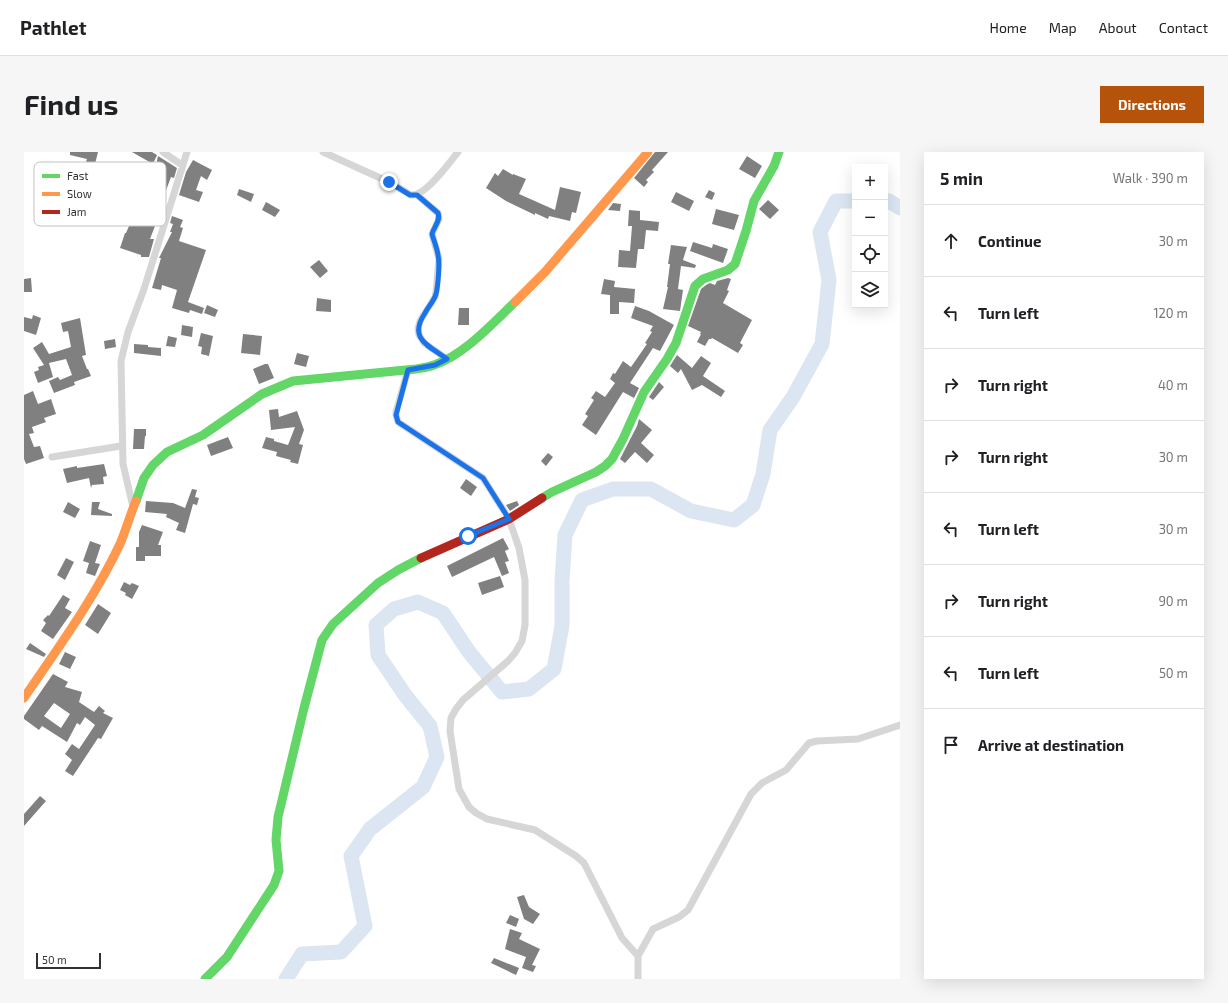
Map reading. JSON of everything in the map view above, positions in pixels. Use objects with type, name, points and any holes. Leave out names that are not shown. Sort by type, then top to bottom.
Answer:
[{"type":"street","points":[[163,152],[182,165]]},
{"type":"street","points":[[166,217],[187,152]]},
{"type":"street","points":[[323,152],[389,182],[410,195],[417,195],[425,190],[458,152]]},
{"type":"street","points":[[24,698],[79,617],[108,567],[120,544],[132,507],[144,478],[148,470],[158,459],[174,448],[204,435],[262,394],[294,381],[408,370],[435,365],[454,355],[479,337],[545,272],[648,152]]},
{"type":"street","points":[[205,979],[227,957],[274,885],[277,878],[279,862],[276,840],[278,818],[302,715],[322,640],[332,624],[378,583],[398,570],[424,556],[509,519],[552,492],[596,472],[612,459],[623,439],[644,392],[667,359],[676,343],[695,286],[702,279],[728,270],[735,263],[754,200],[771,173],[776,162],[778,152]]},
{"type":"street","points":[[417,195],[438,213],[439,219],[432,234],[439,259],[436,292],[435,297],[420,321],[418,329],[419,335],[424,343],[447,359]]},
{"type":"street","points":[[132,507],[123,464],[121,362],[128,332],[144,288],[163,226]]},
{"type":"street","points":[[408,370],[396,412],[398,422],[483,478],[509,519],[515,533],[524,580],[525,625],[522,642],[516,653],[460,703],[450,724],[459,789],[469,807],[486,819],[535,830],[576,856],[584,863],[622,938],[638,956]]},
{"type":"street","points":[[52,457],[122,446]]},
{"type":"street","points":[[638,979],[638,956],[653,928],[680,917],[688,910],[751,794],[758,786],[786,770],[806,746],[813,741],[858,740],[900,725]]},
{"type":"building","points":[[70,152],[98,152],[96,162],[86,162],[87,159],[70,155]]},
{"type":"building","points":[[132,152],[152,152],[157,155],[154,162],[150,162]]},
{"type":"building","points":[[655,152],[668,152],[652,170],[654,172],[646,180],[648,182],[644,187],[634,178]]},
{"type":"building","points":[[158,156],[177,168],[174,178],[171,177],[166,190],[166,162],[157,162]]},
{"type":"building","points":[[747,156],[762,166],[755,178],[739,169]]},
{"type":"building","points":[[193,160],[212,170],[207,180],[201,176],[196,190],[203,192],[199,202],[179,195],[186,172]]},
{"type":"building","points":[[503,169],[513,175],[526,179],[519,194],[555,210],[560,187],[581,192],[576,213],[572,212],[570,221],[549,216],[548,219],[535,213],[535,215],[506,201],[486,188],[495,173],[498,176]]},
{"type":"building","points":[[239,189],[254,194],[251,202],[237,195]]},
{"type":"building","points":[[709,190],[715,193],[712,200],[705,197]]},
{"type":"building","points":[[676,192],[694,201],[689,211],[671,202]]},
{"type":"building","points":[[768,200],[779,210],[770,219],[759,209]]},
{"type":"building","points":[[266,202],[280,210],[275,217],[262,210]]},
{"type":"building","points":[[613,203],[621,204],[620,211],[608,210]]},
{"type":"building","points":[[716,209],[739,215],[734,230],[712,224]]},
{"type":"building","points":[[629,210],[640,211],[640,220],[659,222],[658,231],[646,230],[644,249],[638,249],[636,268],[618,267],[619,250],[630,251],[632,226],[628,226]]},
{"type":"building","points":[[172,216],[183,220],[180,227],[183,228],[179,241],[206,250],[188,302],[204,308],[202,314],[190,310],[189,313],[172,308],[177,290],[162,285],[161,290],[152,288],[161,258],[159,258],[172,232],[170,232],[173,224],[170,223]]},
{"type":"building","points":[[129,226],[155,226],[150,239],[154,239],[149,257],[141,257],[141,255],[120,248]]},
{"type":"building","points":[[693,242],[712,248],[713,244],[728,249],[723,263],[690,251]]},
{"type":"building","points":[[671,245],[687,247],[683,260],[696,265],[695,268],[681,266],[678,289],[683,290],[680,311],[663,309],[668,287],[670,264],[668,264]]},
{"type":"building","points":[[319,260],[328,271],[320,278],[310,267]]},
{"type":"building","points":[[31,278],[32,292],[24,292],[24,279]]},
{"type":"building","points":[[728,278],[731,279],[727,290],[729,291],[723,303],[752,320],[740,343],[743,345],[738,353],[712,338],[709,339],[705,346],[697,342],[701,332],[688,326],[701,289],[710,283],[715,285],[717,281]]},
{"type":"building","points":[[604,279],[615,281],[614,287],[635,289],[634,303],[619,302],[619,314],[610,314],[610,295],[601,294]]},
{"type":"building","points":[[317,298],[331,300],[331,312],[316,311]]},
{"type":"building","points":[[207,305],[218,310],[215,317],[204,313]]},
{"type":"building","points":[[635,306],[649,311],[674,325],[660,351],[653,348],[630,383],[639,388],[634,398],[623,392],[596,435],[582,425],[588,416],[585,414],[594,400],[591,398],[596,391],[605,397],[615,383],[610,379],[613,373],[615,374],[623,361],[631,367],[647,344],[645,343],[652,332],[650,331],[653,326],[631,318]]},
{"type":"building","points":[[459,308],[469,308],[469,325],[458,325]]},
{"type":"building","points":[[33,315],[41,318],[36,335],[24,331],[24,317],[32,319]]},
{"type":"building","points":[[80,318],[86,355],[82,356],[91,376],[74,382],[75,385],[54,393],[49,381],[58,377],[60,380],[72,375],[66,359],[49,363],[53,377],[38,383],[34,372],[39,370],[38,367],[44,365],[33,348],[42,342],[49,354],[71,347],[68,331],[63,332],[61,323]]},
{"type":"building","points":[[182,325],[193,327],[192,337],[181,335]]},
{"type":"building","points":[[201,333],[213,336],[209,356],[201,354],[202,347],[198,346]]},
{"type":"building","points":[[243,334],[262,336],[260,355],[241,353]]},
{"type":"building","points":[[168,336],[177,338],[175,347],[166,346]]},
{"type":"building","points":[[115,339],[116,347],[105,349],[104,341]]},
{"type":"building","points":[[134,344],[161,348],[161,356],[134,353]]},
{"type":"building","points":[[297,353],[309,356],[306,367],[294,364]]},
{"type":"building","points":[[677,355],[692,368],[701,356],[711,363],[703,376],[725,391],[721,397],[702,385],[692,390],[681,369],[678,373],[670,366]]},
{"type":"building","points":[[268,364],[274,378],[259,384],[253,369]]},
{"type":"building","points":[[659,382],[664,387],[653,400],[649,397]]},
{"type":"building","points":[[33,391],[38,404],[51,399],[56,414],[44,418],[46,422],[32,427],[34,433],[29,434],[34,447],[40,446],[44,458],[26,464],[24,459],[24,395]]},
{"type":"building","points":[[278,409],[279,417],[297,411],[304,430],[299,444],[303,445],[298,464],[290,462],[291,460],[276,456],[277,452],[262,448],[266,437],[288,445],[295,427],[271,430],[269,410]]},
{"type":"building","points":[[639,419],[652,430],[641,443],[654,455],[647,463],[635,452],[625,463],[620,459]]},
{"type":"building","points":[[134,429],[146,429],[144,449],[133,449]]},
{"type":"building","points":[[228,437],[233,448],[211,456],[207,445]]},
{"type":"building","points":[[548,453],[553,457],[546,466],[541,461]]},
{"type":"building","points":[[104,464],[107,476],[103,477],[104,484],[92,485],[91,488],[89,478],[67,483],[63,469],[77,466],[77,468]]},
{"type":"building","points":[[466,479],[477,487],[471,496],[460,488]]},
{"type":"building","points":[[192,489],[197,490],[195,497],[199,498],[197,505],[193,504],[185,533],[176,530],[179,523],[166,517],[167,514],[145,512],[146,501],[173,503],[185,508]]},
{"type":"building","points":[[517,501],[519,505],[510,511],[506,505]]},
{"type":"building","points":[[68,502],[80,509],[75,518],[63,512]]},
{"type":"building","points":[[92,502],[100,502],[98,509],[112,514],[112,516],[91,515]]},
{"type":"building","points":[[142,525],[163,532],[158,545],[161,545],[161,556],[145,556],[145,561],[136,561],[136,547],[139,547],[139,532]]},
{"type":"building","points":[[503,538],[509,549],[505,551],[509,561],[505,562],[509,573],[502,576],[494,557],[452,577],[447,566]]},
{"type":"building","points":[[90,541],[101,545],[95,563],[100,564],[95,576],[86,573],[89,563],[83,561]]},
{"type":"building","points":[[66,558],[74,562],[65,580],[57,575]]},
{"type":"building","points":[[500,576],[504,587],[482,595],[478,583]]},
{"type":"building","points":[[124,582],[130,585],[132,583],[139,586],[132,599],[120,590]]},
{"type":"building","points":[[63,595],[70,599],[65,608],[72,612],[53,639],[41,631],[46,623],[43,620],[48,615],[49,616]]},
{"type":"building","points":[[98,604],[111,613],[98,634],[85,625]]},
{"type":"building","points":[[30,643],[46,654],[44,657],[26,649]]},
{"type":"building","points":[[65,652],[76,657],[70,669],[59,664]]},
{"type":"building","points":[[53,674],[68,682],[65,687],[82,692],[79,702],[94,712],[99,706],[105,711],[103,713],[113,718],[101,739],[98,738],[73,776],[65,771],[72,760],[65,754],[72,744],[79,749],[95,725],[85,717],[80,725],[77,723],[67,742],[42,726],[39,730],[24,719],[24,716]],"holes":[[[54,703],[70,714],[61,728],[44,716]]]},
{"type":"building","points":[[40,796],[46,801],[24,826],[24,814]]},
{"type":"building","points":[[524,895],[529,907],[540,914],[533,924],[524,919],[517,897]]},
{"type":"building","points":[[510,915],[519,919],[516,927],[506,923]]},
{"type":"building","points":[[510,929],[522,933],[519,939],[540,949],[532,965],[536,966],[533,972],[522,968],[526,957],[505,949]]},
{"type":"building","points":[[494,958],[519,968],[516,975],[491,963]]},
{"type":"waterway","points":[[286,979],[302,954],[341,952],[365,926],[351,856],[370,829],[423,787],[437,757],[430,726],[405,695],[378,655],[376,625],[394,609],[418,602],[443,613],[469,652],[502,692],[529,689],[554,669],[562,626],[562,581],[565,535],[582,500],[613,489],[651,489],[691,511],[734,520],[753,505],[763,474],[770,430],[793,397],[822,344],[829,280],[820,232],[836,201],[852,201]]},
{"type":"waterway","points":[[888,201],[900,208]]},
{"type":"traffic: fast","points":[[542,498],[596,472],[612,459],[623,439],[644,392],[667,359],[676,343],[695,286],[703,279],[728,270],[735,264],[754,201],[774,166],[779,152]]},
{"type":"traffic: fast","points":[[136,501],[144,478],[153,465],[167,452],[203,435],[262,394],[293,381],[416,369],[434,365],[456,354],[478,338],[515,302]]},
{"type":"traffic: fast","points":[[205,979],[227,957],[274,885],[279,871],[276,840],[278,817],[322,640],[333,624],[378,583],[421,558]]},
{"type":"traffic: slow","points":[[515,302],[545,272],[648,152]]},
{"type":"traffic: slow","points":[[24,698],[75,623],[99,584],[120,544],[136,501]]},
{"type":"traffic: jam","points":[[421,558],[509,519],[542,498]]},
{"type":"route","points":[[389,182],[410,195],[417,195],[438,213],[439,216],[439,219],[432,232],[439,259],[436,292],[435,297],[420,321],[418,329],[419,335],[424,343],[447,359],[435,365],[408,370],[396,415],[398,422],[483,478],[509,519],[468,536]]}]
